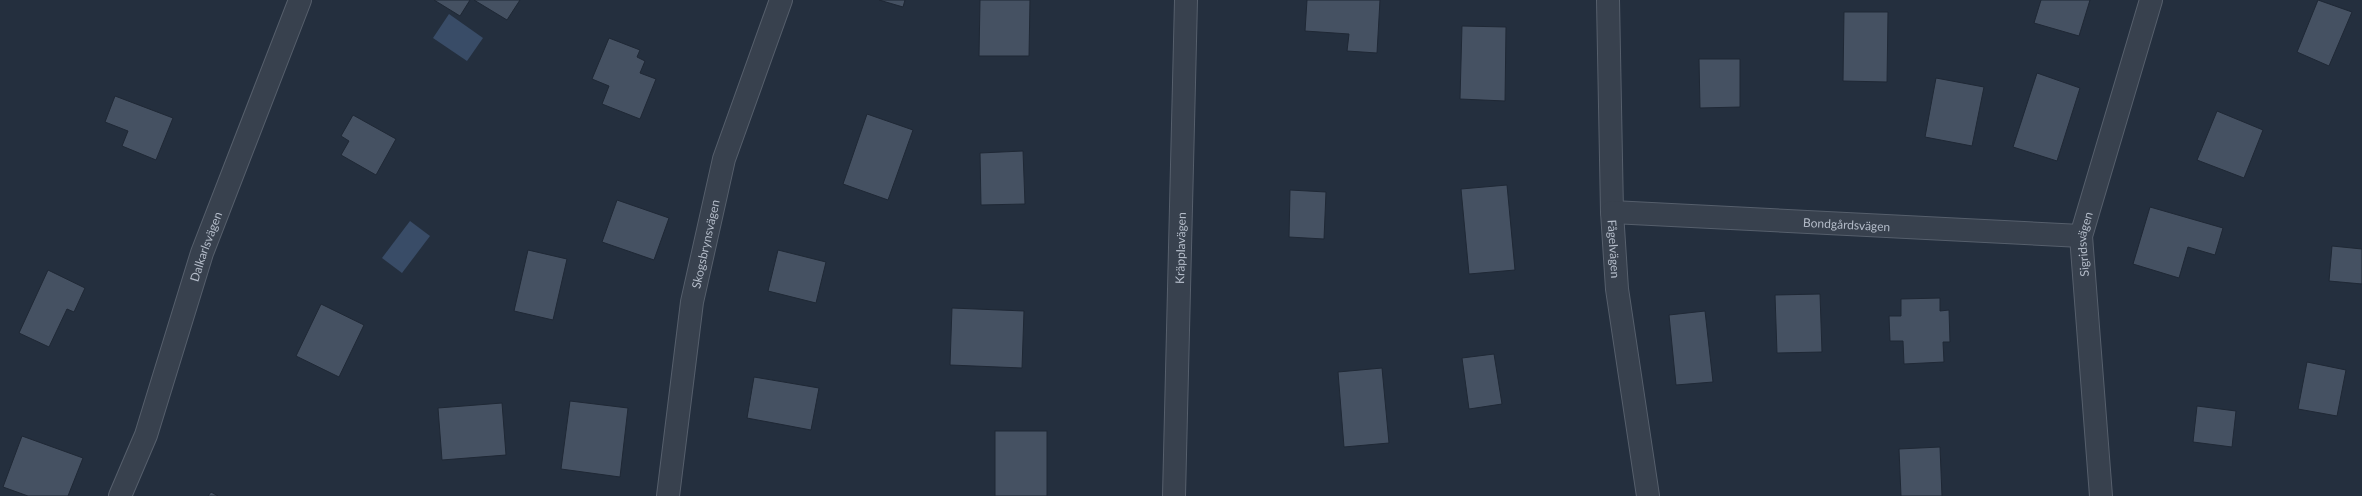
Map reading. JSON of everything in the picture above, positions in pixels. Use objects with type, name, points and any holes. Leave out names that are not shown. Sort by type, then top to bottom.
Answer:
[{"type":"street","name":"Dalkarlsvägen","points":[[120,496],[146,435],[202,253],[300,0]]},
{"type":"street","name":"Skogsbrynsvägen","points":[[668,496],[692,302],[724,159],[781,0]]},
{"type":"street","name":"Kräpplavägen","points":[[1174,496],[1186,0]]},
{"type":"street","name":"Fågelvägen","points":[[1608,0],[1612,212],[1617,289],[1648,496]]},
{"type":"street","name":"Sigridsvägen","points":[[2101,496],[2082,236],[2151,0]]},
{"type":"street","name":"Bondgårdsvägen","points":[[1612,212],[2082,236]]},
{"type":"water","points":[[449,14],[483,38],[467,61],[433,38]]},
{"type":"water","points":[[410,221],[430,236],[402,273],[382,258]]},
{"type":"building","points":[[434,0],[470,0],[460,16]]},
{"type":"building","points":[[474,0],[520,0],[507,20]]},
{"type":"building","points":[[879,0],[905,0],[903,7]]},
{"type":"building","points":[[980,0],[1030,0],[1029,56],[979,56]]},
{"type":"building","points":[[1307,0],[1380,0],[1377,53],[1347,51],[1349,34],[1305,31]]},
{"type":"building","points":[[2041,0],[2090,0],[2079,36],[2034,23]]},
{"type":"building","points":[[2318,0],[2352,12],[2329,66],[2297,52]]},
{"type":"building","points":[[1844,12],[1888,12],[1887,82],[1843,81]]},
{"type":"building","points":[[1462,26],[1506,27],[1505,101],[1460,99]]},
{"type":"building","points":[[609,38],[640,50],[637,57],[645,61],[640,73],[656,79],[640,119],[602,104],[609,86],[592,79]]},
{"type":"building","points":[[1699,59],[1740,59],[1740,107],[1700,108]]},
{"type":"building","points":[[2037,73],[2080,88],[2057,161],[2013,147]]},
{"type":"building","points":[[1936,78],[1984,87],[1972,146],[1925,137]]},
{"type":"building","points":[[115,96],[173,118],[156,160],[122,146],[128,131],[105,122]]},
{"type":"building","points":[[2217,111],[2263,130],[2244,178],[2197,160]]},
{"type":"building","points":[[867,114],[913,130],[888,200],[843,184]]},
{"type":"building","points":[[353,115],[396,139],[376,175],[341,155],[349,141],[341,136]]},
{"type":"building","points":[[1023,151],[1025,204],[981,205],[980,153]]},
{"type":"building","points":[[1507,185],[1515,270],[1469,274],[1461,189]]},
{"type":"building","points":[[1290,190],[1326,192],[1324,239],[1289,237]]},
{"type":"building","points":[[617,200],[669,218],[654,260],[602,242]]},
{"type":"building","points":[[2150,207],[2223,228],[2215,255],[2188,247],[2179,278],[2133,264]]},
{"type":"building","points":[[2332,246],[2362,249],[2362,284],[2329,281]]},
{"type":"building","points":[[528,250],[567,259],[553,320],[514,311]]},
{"type":"building","points":[[778,250],[826,262],[816,303],[768,291]]},
{"type":"building","points":[[48,270],[85,288],[74,312],[67,309],[49,347],[19,333]]},
{"type":"building","points":[[1820,294],[1822,352],[1777,353],[1775,295]]},
{"type":"building","points":[[1940,298],[1940,311],[1949,310],[1950,342],[1943,342],[1944,362],[1904,364],[1903,341],[1890,341],[1889,316],[1901,316],[1901,299]]},
{"type":"building","points":[[321,304],[364,325],[339,377],[296,356]]},
{"type":"building","points":[[952,308],[1024,311],[1022,368],[950,365]]},
{"type":"building","points":[[1705,311],[1713,382],[1676,385],[1669,315]]},
{"type":"building","points":[[1494,354],[1502,404],[1469,409],[1462,358]]},
{"type":"building","points":[[2307,362],[2346,370],[2337,416],[2298,409]]},
{"type":"building","points":[[1382,368],[1389,443],[1344,447],[1338,372]]},
{"type":"building","points":[[754,377],[819,388],[811,430],[747,418]]},
{"type":"building","points":[[570,401],[628,408],[620,477],[561,469]]},
{"type":"building","points":[[502,403],[506,455],[442,460],[438,408]]},
{"type":"building","points":[[2197,406],[2236,411],[2232,447],[2193,442]]},
{"type":"building","points":[[995,431],[1047,431],[1047,496],[995,496]]},
{"type":"building","points":[[22,436],[83,458],[68,496],[28,496],[3,487]]},
{"type":"building","points":[[1940,447],[1942,496],[1901,496],[1899,449]]},
{"type":"building","points":[[211,492],[218,496],[208,496]]}]
